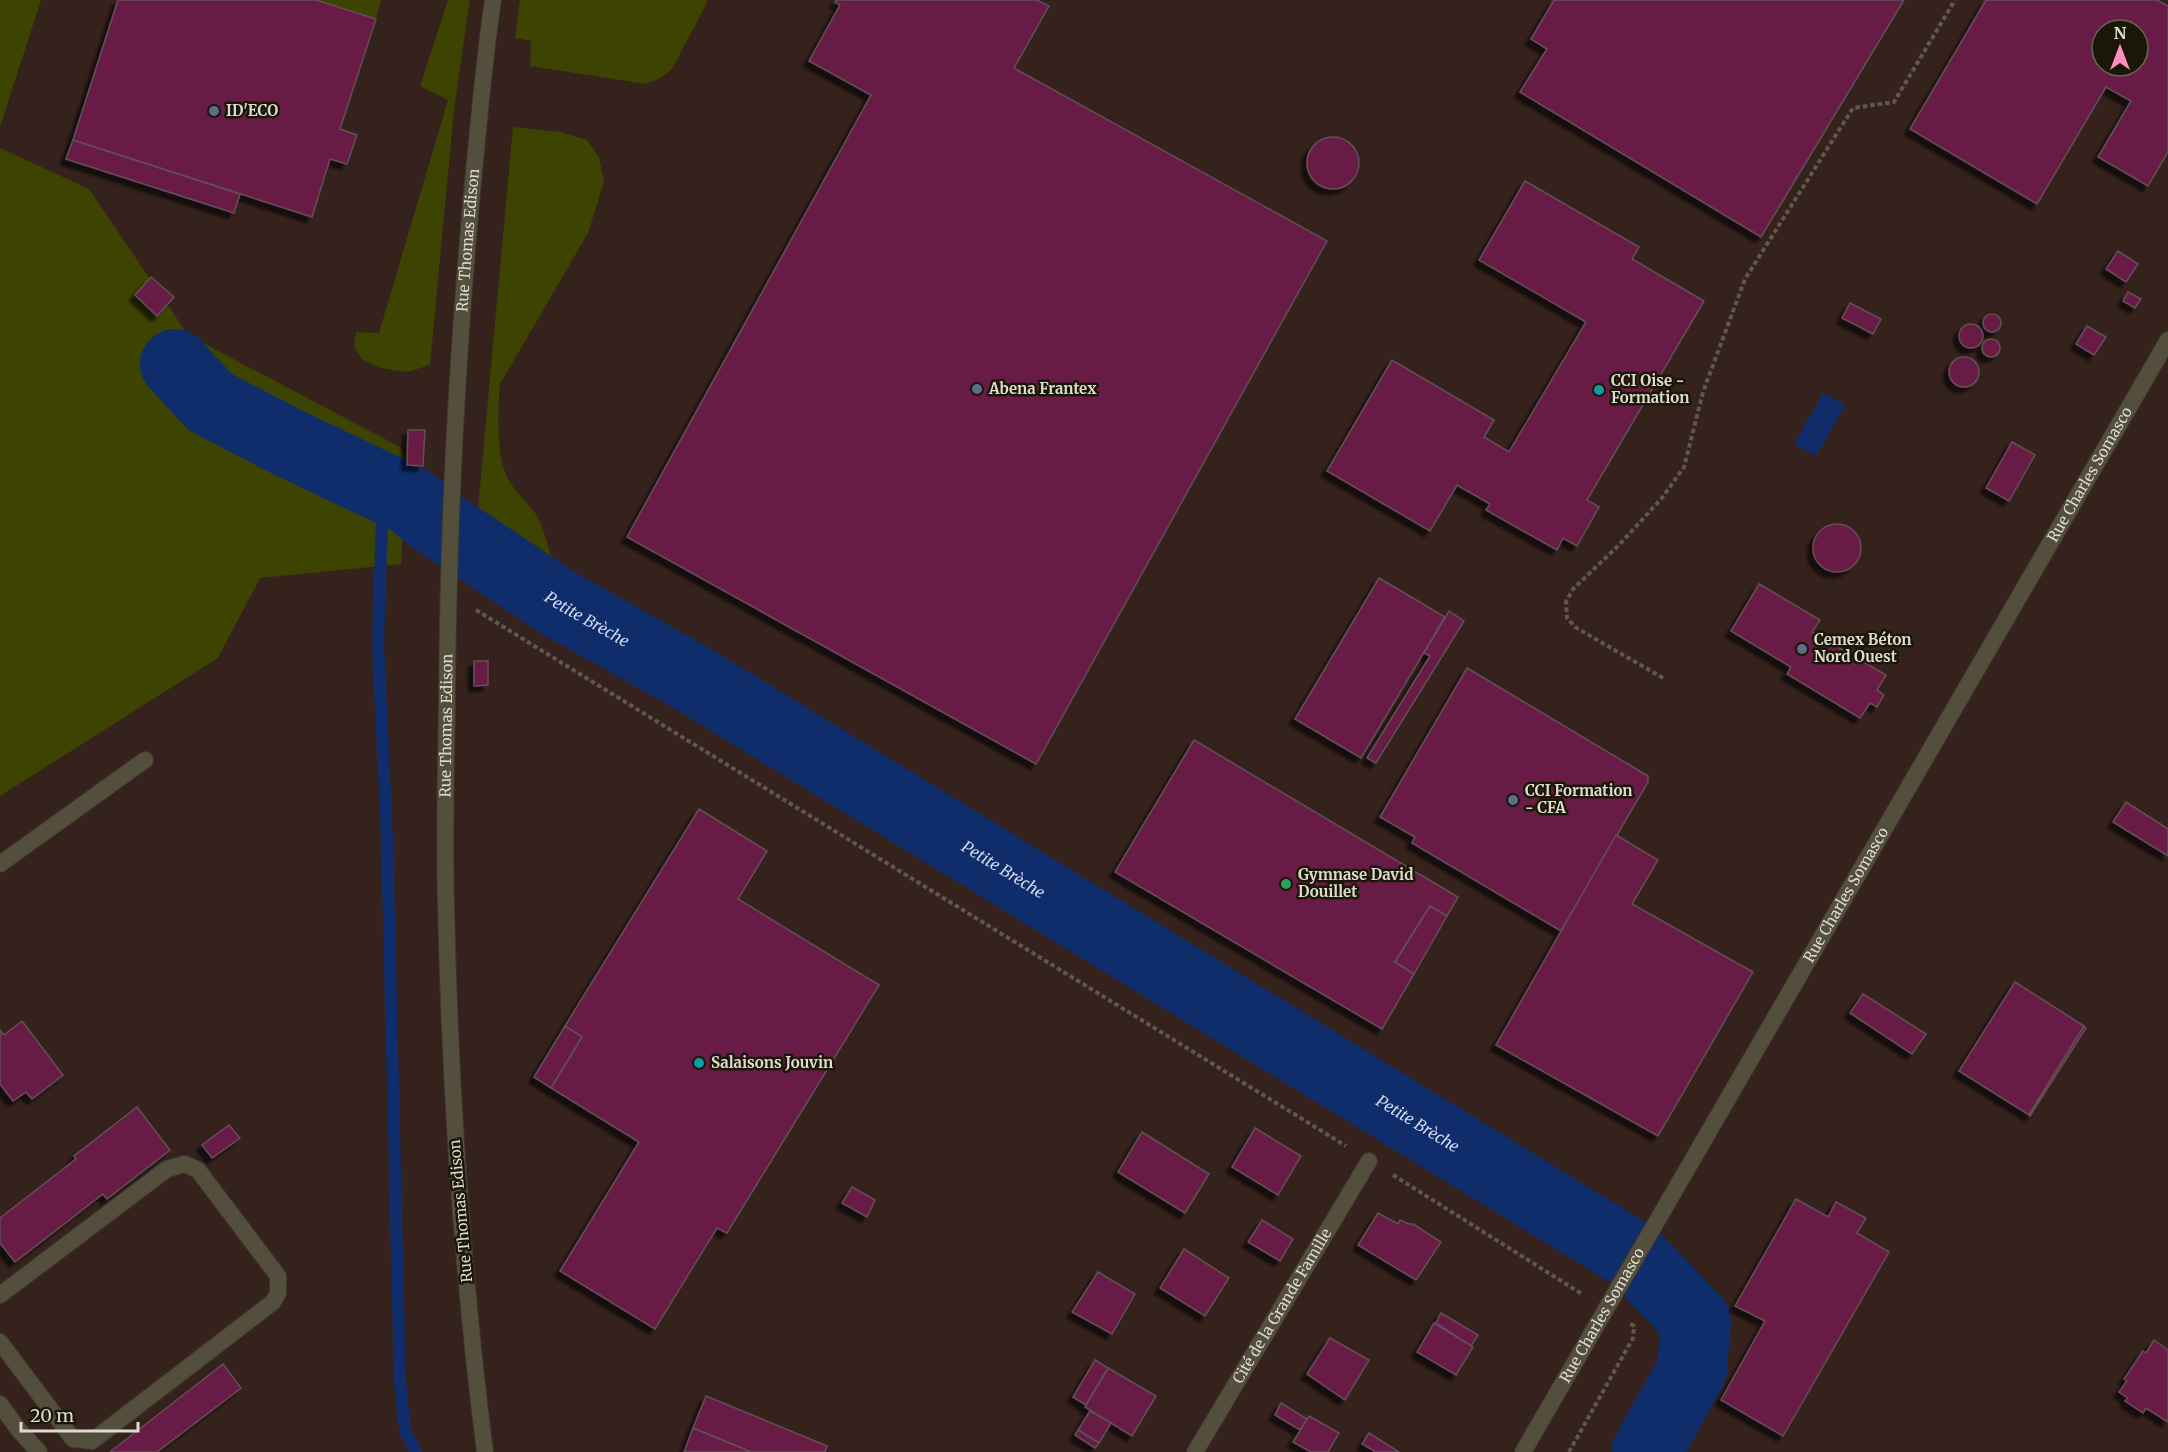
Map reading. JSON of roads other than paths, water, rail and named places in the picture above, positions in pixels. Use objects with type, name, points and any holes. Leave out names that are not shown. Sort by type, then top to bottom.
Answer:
[{"type":"street","name":"Rue Thomas Edison","points":[[485,1452],[466,1274],[452,1075],[446,902],[451,490],[461,319],[483,79],[493,0]]},
{"type":"street","name":"Rue Charles Somasco","points":[[1523,1452],[2168,340]]},
{"type":"street","points":[[0,864],[145,760]]},
{"type":"street","name":"Cité de la Grande Famille","points":[[1195,1452],[1370,1161]]},
{"type":"street","points":[[0,1295],[167,1169],[185,1164],[198,1170],[278,1276],[278,1293],[273,1302],[92,1441],[73,1439],[0,1342]]},
{"type":"street","points":[[0,1404],[39,1452]]},
{"type":"water","points":[[1823,393],[1845,405],[1816,456],[1794,444]]},
{"type":"waterway","name":"Petite Brèche","points":[[175,364],[210,402],[289,443],[411,501],[434,520],[560,604],[690,677],[1634,1256],[1696,1321],[1692,1370],[1646,1452]]},
{"type":"waterway","points":[[383,488],[378,643],[387,840],[400,1381],[405,1431],[416,1452]]},
{"type":"place","name":"ID'ECO","points":[[214,111]]},
{"type":"place","name":"Abena Frantex","points":[[977,389]]},
{"type":"place","name":"CCI Oise - Formation","points":[[1599,390]]},
{"type":"place","name":"Cemex Béton Nord Ouest","points":[[1802,649]]},
{"type":"place","name":"CCI Formation - CFA","points":[[1513,800]]},
{"type":"place","name":"Gymnase David Douillet","points":[[1286,884]]},
{"type":"place","name":"Salaisons Jouvin","points":[[699,1063]]}]
